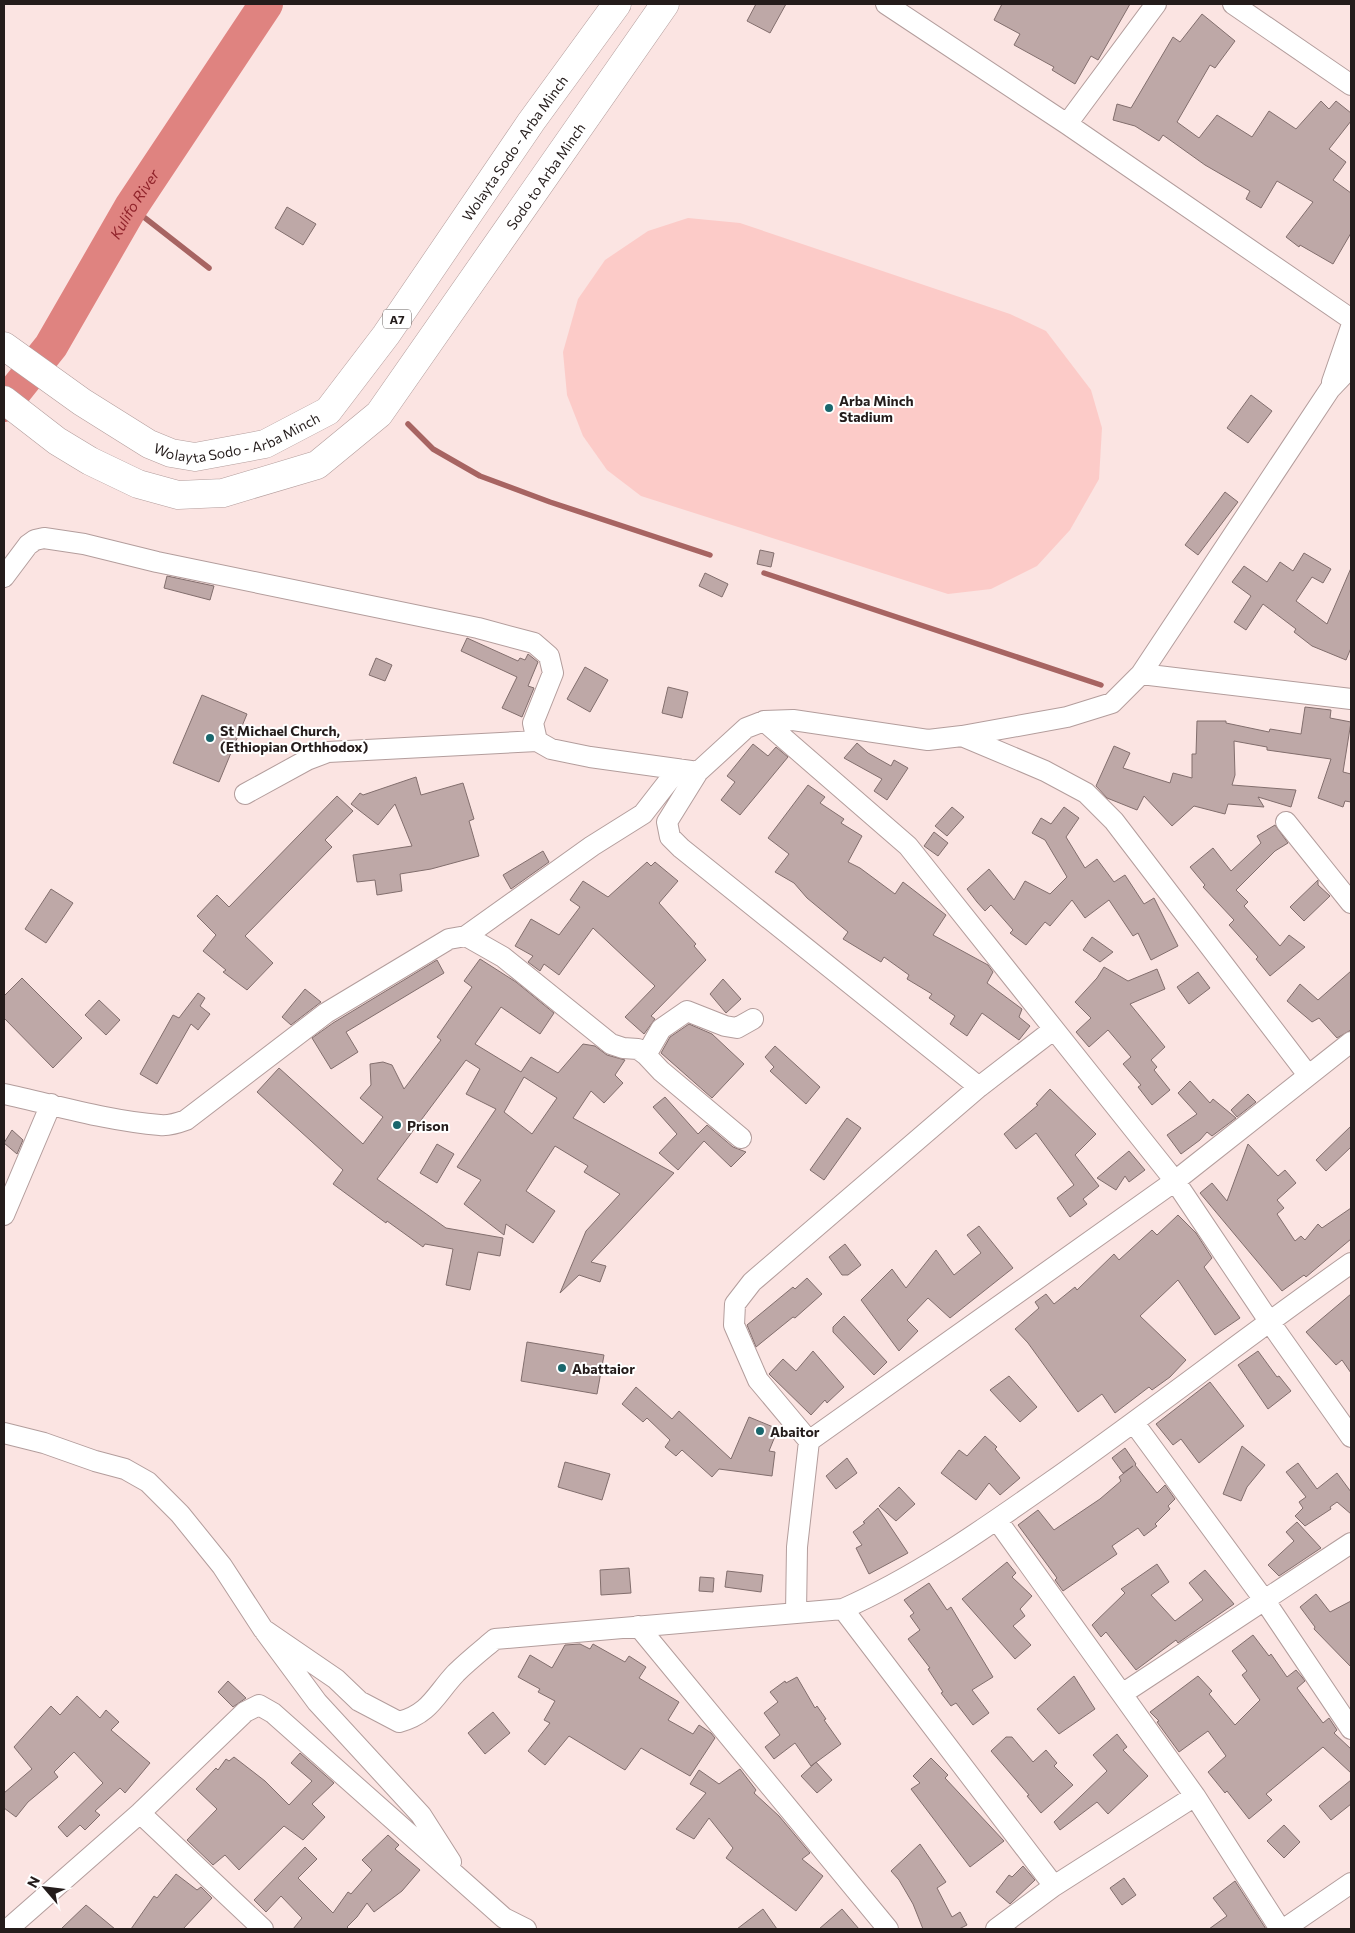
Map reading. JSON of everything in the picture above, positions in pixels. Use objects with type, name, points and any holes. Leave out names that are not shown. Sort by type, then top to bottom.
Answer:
[{"type":"highway","name":"Wolayta Sodo - Arba Minch","points":[[4,346],[82,402],[149,444],[171,453],[195,457],[265,444],[328,411],[386,335],[531,122],[618,4]]},
{"type":"highway","name":"Sodo to Arba Minch","points":[[4,400],[57,441],[90,462],[138,484],[178,495],[222,494],[317,465],[379,414],[426,350],[564,146],[665,4]]},
{"type":"highway","points":[[531,122],[564,146]]},
{"type":"street","points":[[886,4],[1067,124],[1351,318]]},
{"type":"street","points":[[1067,124],[1156,4]]},
{"type":"street","points":[[1233,4],[1351,85]]},
{"type":"street","points":[[1330,389],[1351,327]]},
{"type":"street","points":[[4,1094],[161,1125],[174,1125],[186,1120],[326,1013],[449,939],[466,936],[592,846],[643,814],[688,770],[746,728],[764,722],[793,720],[928,740],[962,736],[1067,717],[1112,703],[1141,674],[1330,389],[1351,367]]},
{"type":"street","points":[[4,577],[28,545],[35,540],[44,538],[84,544],[157,562],[478,628],[534,643],[549,656],[553,673],[533,723],[537,741]]},
{"type":"street","points":[[1141,674],[1351,698]]},
{"type":"street","points":[[764,722],[908,846],[1175,1181],[1269,1321],[1351,1437]]},
{"type":"street","points":[[962,736],[1045,771],[1086,793],[1114,821],[1308,1075]]},
{"type":"street","points":[[245,794],[307,760],[328,752],[537,741],[551,749],[688,770]]},
{"type":"street","points":[[688,770],[667,822],[670,837],[681,848],[979,1087]]},
{"type":"street","points":[[1286,822],[1351,903]]},
{"type":"street","points":[[466,936],[503,957],[611,1044],[623,1048],[638,1049],[661,1071],[741,1138]]},
{"type":"street","points":[[646,1055],[652,1041],[661,1029],[687,1011],[725,1026],[737,1028],[753,1019]]},
{"type":"street","points":[[796,1613],[797,1547],[809,1440],[758,1380],[734,1325],[735,1304],[752,1282],[979,1087],[1053,1030]]},
{"type":"street","points":[[809,1440],[1175,1181],[1351,1042]]},
{"type":"street","points":[[4,1214],[51,1104]]},
{"type":"street","points":[[263,1629],[336,1679],[359,1701],[399,1722],[416,1718],[435,1700],[456,1674],[495,1639],[843,1609],[886,1590],[997,1520],[1134,1423],[1269,1321],[1351,1263]]},
{"type":"street","points":[[1134,1423],[1265,1601],[1351,1729]]},
{"type":"street","points":[[4,1433],[44,1443],[95,1461],[125,1469],[148,1482],[180,1514],[222,1566],[263,1629],[317,1702],[421,1815],[466,1884],[498,1924],[526,1929]]},
{"type":"street","points":[[997,1520],[1195,1796],[1280,1929]]},
{"type":"street","points":[[1122,1694],[1351,1543]]},
{"type":"street","points":[[843,1609],[1054,1886]]},
{"type":"street","points":[[638,1626],[888,1929]]},
{"type":"street","points":[[8,1929],[140,1813],[245,1712],[259,1705],[273,1713],[466,1884]]},
{"type":"street","points":[[996,1929],[1054,1886],[1195,1796]]},
{"type":"street","points":[[140,1813],[263,1929]]},
{"type":"street","points":[[1284,1929],[1351,1883]]},
{"type":"shaded area","points":[[688,218],[740,223],[1010,314],[1046,331],[1091,390],[1102,428],[1099,479],[1070,530],[1037,566],[991,589],[948,594],[641,496],[607,470],[583,436],[567,395],[563,352],[578,299],[605,260],[648,231]]},
{"type":"building","points":[[756,4],[786,4],[770,33],[747,21]]},
{"type":"building","points":[[1002,4],[1130,4],[1098,60],[1091,56],[1075,84],[1052,70],[1054,67],[1014,45],[1020,34],[994,20]]},
{"type":"building","points":[[1202,14],[1235,41],[1215,68],[1210,65],[1177,122],[1199,138],[1217,115],[1252,137],[1269,111],[1296,129],[1321,101],[1329,109],[1336,101],[1351,113],[1351,121],[1329,149],[1346,162],[1333,180],[1351,193],[1351,233],[1333,264],[1300,245],[1299,247],[1286,237],[1313,202],[1277,181],[1261,208],[1246,199],[1250,191],[1205,165],[1163,135],[1159,141],[1135,126],[1113,120],[1117,104],[1131,108],[1173,37],[1180,42]]},
{"type":"building","points":[[287,207],[316,224],[303,245],[275,228]]},
{"type":"building","points":[[1251,395],[1272,411],[1248,443],[1227,428]]},
{"type":"building","points":[[1225,492],[1238,502],[1198,555],[1185,545]]},
{"type":"building","points":[[760,550],[774,553],[771,567],[757,564]]},
{"type":"building","points":[[1304,553],[1331,569],[1323,583],[1312,577],[1296,601],[1327,624],[1351,568],[1351,648],[1346,660],[1312,646],[1294,632],[1296,629],[1263,604],[1246,630],[1234,622],[1251,596],[1232,582],[1244,566],[1267,582],[1280,562],[1293,571]]},
{"type":"building","points":[[705,573],[728,584],[722,597],[699,586]]},
{"type":"building","points":[[167,576],[214,586],[210,600],[164,588]]},
{"type":"building","points":[[467,638],[518,661],[520,658],[525,660],[528,654],[538,662],[528,686],[534,688],[522,717],[502,708],[517,677],[461,651]]},
{"type":"building","points":[[376,658],[392,665],[385,681],[369,675]]},
{"type":"building","points":[[585,667],[608,680],[590,712],[567,699]]},
{"type":"building","points":[[668,687],[688,692],[682,718],[662,713]]},
{"type":"building","name":"St Michael Church, (Ethiopian Orthhodox)","points":[[202,695],[247,714],[219,782],[173,763]]},
{"type":"building","points":[[1305,707],[1331,710],[1330,718],[1351,722],[1343,772],[1351,774],[1351,802],[1345,801],[1343,807],[1318,798],[1331,759],[1267,750],[1267,747],[1234,741],[1235,775],[1232,785],[1296,790],[1291,807],[1258,797],[1264,807],[1228,804],[1225,814],[1194,806],[1172,826],[1144,796],[1137,810],[1107,798],[1096,786],[1114,746],[1130,753],[1123,768],[1170,783],[1173,773],[1192,778],[1192,754],[1196,754],[1197,721],[1226,721],[1226,723],[1269,732],[1270,729],[1301,734]]},
{"type":"building","points":[[857,743],[868,753],[891,766],[894,760],[908,768],[887,800],[874,791],[882,779],[844,758]]},
{"type":"building","points":[[753,744],[768,756],[776,747],[788,757],[740,815],[721,800],[735,782],[727,776]]},
{"type":"building","points":[[416,777],[421,795],[463,783],[474,819],[469,821],[479,856],[431,869],[400,874],[402,891],[377,895],[375,880],[357,882],[353,855],[412,846],[395,804],[378,825],[351,804],[360,793],[363,795]]},
{"type":"building","points":[[808,785],[825,797],[820,803],[844,819],[841,823],[862,836],[848,862],[860,868],[895,894],[903,882],[946,915],[933,935],[988,965],[993,972],[987,983],[1022,1009],[1019,1017],[1030,1026],[1019,1040],[982,1013],[967,1036],[950,1024],[955,1016],[929,998],[932,994],[907,979],[909,975],[884,957],[881,962],[843,939],[848,932],[807,898],[794,883],[775,872],[789,854],[768,838]]},
{"type":"building","points":[[337,796],[353,811],[325,840],[332,847],[245,936],[273,963],[247,990],[223,972],[226,970],[203,951],[216,935],[197,916],[217,895],[229,907]]},
{"type":"building","points":[[952,807],[964,817],[947,836],[935,826]]},
{"type":"building","points":[[1064,807],[1079,818],[1066,837],[1085,868],[1097,859],[1114,882],[1125,875],[1144,904],[1154,898],[1178,946],[1151,960],[1138,933],[1133,936],[1109,900],[1085,918],[1072,900],[1050,926],[1045,922],[1026,945],[1010,933],[1013,930],[991,905],[985,911],[977,902],[967,889],[989,869],[1014,900],[1025,881],[1050,894],[1067,877],[1045,840],[1032,833],[1041,818],[1051,824]]},
{"type":"building","points":[[1275,825],[1288,843],[1275,851],[1236,890],[1248,902],[1244,906],[1280,946],[1289,935],[1305,947],[1270,976],[1256,959],[1258,957],[1229,925],[1234,920],[1203,887],[1205,885],[1190,867],[1213,848],[1231,871],[1261,843],[1257,836]]},
{"type":"building","points":[[934,832],[948,843],[938,856],[924,846]]},
{"type":"building","points":[[543,851],[549,862],[511,889],[503,875]]},
{"type":"building","points":[[647,862],[651,866],[655,862],[678,881],[659,903],[696,944],[694,946],[706,960],[651,1016],[655,1019],[644,1034],[625,1017],[655,986],[593,928],[559,975],[544,964],[540,971],[528,962],[533,956],[515,946],[531,919],[559,935],[580,907],[570,900],[583,881],[608,897]]},
{"type":"building","points":[[1318,880],[1318,885],[1330,896],[1304,921],[1290,907]]},
{"type":"building","points":[[51,889],[73,903],[46,943],[25,929]]},
{"type":"building","points":[[1092,937],[1113,952],[1100,962],[1083,950]]},
{"type":"building","points":[[480,959],[516,982],[554,1013],[540,1034],[501,1007],[475,1044],[521,1072],[531,1057],[558,1073],[583,1044],[595,1046],[607,1055],[625,1060],[615,1075],[623,1083],[604,1103],[591,1091],[573,1118],[674,1173],[591,1262],[606,1266],[600,1282],[579,1275],[560,1293],[586,1231],[620,1194],[584,1172],[588,1166],[555,1146],[526,1191],[555,1211],[533,1243],[506,1224],[504,1235],[464,1204],[481,1180],[457,1167],[496,1109],[466,1094],[480,1069],[466,1060],[377,1179],[446,1228],[503,1238],[500,1256],[478,1252],[470,1290],[446,1285],[453,1249],[425,1244],[423,1247],[387,1221],[386,1223],[333,1184],[343,1170],[257,1092],[279,1068],[363,1144],[383,1117],[360,1098],[371,1085],[370,1064],[383,1062],[392,1065],[404,1089],[441,1040],[437,1037],[472,987],[464,981]],"holes":[[[524,1077],[557,1098],[532,1134],[504,1112]]]},
{"type":"building","points":[[437,960],[444,973],[346,1032],[358,1052],[331,1069],[312,1038],[333,1023]]},
{"type":"building","points":[[1104,967],[1128,981],[1157,969],[1165,989],[1130,1004],[1165,1047],[1151,1060],[1157,1067],[1154,1070],[1170,1090],[1152,1105],[1138,1087],[1141,1085],[1123,1064],[1131,1057],[1108,1030],[1089,1047],[1076,1032],[1091,1018],[1075,1002],[1097,978]]},
{"type":"building","points":[[1351,971],[1351,1030],[1337,1038],[1319,1018],[1312,1022],[1287,1001],[1300,984],[1318,1000]]},
{"type":"building","points":[[1198,972],[1210,988],[1189,1004],[1177,987]]},
{"type":"building","points":[[22,978],[82,1038],[53,1068],[4,1018],[4,996]]},
{"type":"building","points":[[723,979],[741,999],[726,1013],[710,994]]},
{"type":"building","points":[[305,989],[321,1002],[291,1025],[282,1017]]},
{"type":"building","points":[[198,993],[205,998],[200,1006],[210,1014],[198,1030],[191,1024],[157,1084],[140,1074],[173,1015],[179,1018]]},
{"type":"building","points":[[99,1000],[120,1020],[106,1035],[85,1015]]},
{"type":"building","points":[[689,1024],[712,1034],[744,1064],[712,1098],[661,1053],[670,1037]]},
{"type":"building","points":[[775,1046],[820,1087],[806,1104],[770,1071],[774,1067],[765,1057]]},
{"type":"building","points":[[1190,1081],[1210,1103],[1213,1099],[1236,1118],[1212,1136],[1207,1132],[1200,1140],[1181,1154],[1167,1135],[1197,1114],[1178,1093]]},
{"type":"building","points":[[1050,1089],[1096,1134],[1075,1155],[1099,1186],[1083,1199],[1087,1204],[1070,1217],[1057,1198],[1074,1185],[1036,1133],[1016,1149],[1004,1134],[1038,1105],[1036,1104]]},
{"type":"building","points":[[1248,1094],[1256,1102],[1237,1117],[1231,1110]]},
{"type":"building","points":[[665,1097],[698,1134],[707,1125],[733,1147],[746,1152],[731,1167],[704,1141],[678,1170],[659,1153],[677,1134],[653,1107]]},
{"type":"building","points":[[847,1118],[861,1128],[824,1180],[810,1170]]},
{"type":"building","points":[[1351,1126],[1351,1147],[1326,1171],[1316,1160]]},
{"type":"building","points":[[12,1130],[23,1140],[17,1154],[4,1143]]},
{"type":"building","points":[[437,1144],[454,1154],[437,1183],[420,1173]]},
{"type":"building","points":[[1248,1144],[1278,1176],[1285,1170],[1296,1183],[1277,1200],[1284,1208],[1277,1214],[1295,1241],[1301,1236],[1305,1240],[1318,1224],[1322,1228],[1351,1208],[1351,1239],[1306,1277],[1304,1275],[1282,1291],[1200,1193],[1212,1183],[1227,1201]]},
{"type":"building","points":[[1129,1151],[1145,1170],[1129,1182],[1125,1176],[1116,1190],[1097,1178]]},
{"type":"building","points":[[1178,1215],[1196,1233],[1212,1258],[1204,1267],[1240,1318],[1215,1335],[1178,1280],[1140,1316],[1186,1360],[1170,1377],[1152,1390],[1149,1387],[1115,1413],[1102,1394],[1078,1412],[1028,1343],[1015,1329],[1039,1308],[1035,1302],[1046,1294],[1054,1304],[1075,1287],[1077,1290],[1114,1254],[1119,1260],[1152,1230],[1157,1235]]},
{"type":"building","points":[[979,1226],[1013,1268],[950,1318],[928,1298],[907,1320],[918,1331],[899,1351],[861,1300],[892,1269],[906,1288],[936,1250],[954,1275],[981,1253],[967,1235]]},
{"type":"building","points":[[845,1244],[861,1265],[848,1275],[842,1275],[829,1257]]},
{"type":"building","points":[[807,1278],[822,1294],[795,1318],[793,1317],[756,1347],[747,1325],[793,1287],[795,1289]]},
{"type":"building","points":[[1351,1294],[1351,1373],[1342,1360],[1336,1365],[1306,1332]]},
{"type":"building","points":[[844,1316],[887,1362],[874,1375],[833,1332],[833,1327]]},
{"type":"building","name":"Abattaior","points":[[527,1342],[604,1355],[597,1394],[521,1381]]},
{"type":"building","points":[[813,1351],[844,1387],[827,1403],[825,1400],[811,1415],[769,1374],[783,1359],[796,1371]]},
{"type":"building","points":[[1258,1351],[1277,1377],[1279,1376],[1291,1391],[1268,1409],[1238,1365]]},
{"type":"building","points":[[1009,1376],[1037,1407],[1020,1422],[990,1390]]},
{"type":"building","points":[[1210,1382],[1244,1426],[1199,1463],[1181,1439],[1173,1445],[1156,1424]]},
{"type":"building","points":[[636,1387],[672,1419],[679,1411],[731,1459],[749,1417],[778,1429],[769,1451],[775,1452],[772,1476],[719,1469],[712,1477],[682,1450],[676,1456],[665,1447],[670,1440],[647,1418],[643,1422],[622,1404]]},
{"type":"building","points":[[985,1436],[997,1447],[995,1449],[1020,1478],[1000,1495],[989,1483],[976,1500],[941,1473],[959,1450],[967,1456]]},
{"type":"building","points":[[1242,1446],[1265,1465],[1247,1487],[1241,1501],[1223,1494]]},
{"type":"building","points":[[1125,1448],[1135,1465],[1157,1493],[1165,1485],[1175,1499],[1168,1506],[1170,1509],[1155,1524],[1157,1526],[1144,1536],[1138,1528],[1112,1546],[1117,1554],[1063,1591],[1055,1580],[1057,1578],[1018,1525],[1038,1510],[1054,1530],[1100,1499],[1121,1481],[1119,1477],[1133,1466],[1123,1473],[1112,1458]]},
{"type":"building","points":[[847,1458],[857,1473],[836,1489],[826,1476]]},
{"type":"building","points":[[565,1462],[610,1474],[602,1500],[558,1487]]},
{"type":"building","points":[[1298,1463],[1317,1489],[1337,1473],[1351,1492],[1351,1514],[1337,1502],[1330,1507],[1331,1509],[1305,1526],[1295,1516],[1303,1508],[1299,1502],[1306,1497],[1286,1472]]},
{"type":"building","points":[[899,1487],[915,1504],[896,1521],[879,1506]]},
{"type":"building","points":[[878,1508],[908,1553],[869,1574],[856,1548],[862,1545],[853,1532],[865,1523],[863,1522]]},
{"type":"building","points":[[1297,1522],[1321,1548],[1279,1576],[1268,1565],[1294,1541],[1286,1532]]},
{"type":"building","points":[[1007,1562],[1016,1573],[1012,1577],[1032,1596],[1020,1609],[1025,1616],[1013,1626],[1031,1645],[1015,1659],[962,1599]]},
{"type":"building","points":[[1157,1564],[1169,1582],[1151,1595],[1175,1621],[1203,1600],[1189,1583],[1205,1570],[1234,1604],[1178,1643],[1176,1640],[1136,1670],[1106,1632],[1101,1637],[1092,1625],[1125,1593],[1121,1589]]},
{"type":"building","points":[[629,1568],[631,1593],[601,1595],[600,1570]]},
{"type":"building","points":[[727,1571],[763,1575],[761,1592],[725,1587]]},
{"type":"building","points":[[700,1577],[714,1578],[713,1592],[699,1591]]},
{"type":"building","points":[[929,1583],[947,1610],[951,1607],[993,1677],[972,1690],[989,1713],[973,1725],[956,1703],[951,1706],[941,1693],[943,1692],[928,1669],[930,1668],[908,1639],[920,1630],[910,1616],[914,1613],[904,1600]]},
{"type":"building","points":[[1316,1594],[1330,1612],[1351,1601],[1351,1667],[1314,1629],[1315,1627],[1300,1607]]},
{"type":"building","points":[[1253,1635],[1269,1656],[1271,1654],[1287,1677],[1296,1670],[1305,1681],[1297,1688],[1323,1723],[1329,1718],[1337,1730],[1334,1733],[1351,1749],[1351,1773],[1323,1747],[1266,1794],[1272,1800],[1249,1819],[1227,1791],[1225,1793],[1208,1772],[1226,1756],[1208,1731],[1179,1752],[1157,1722],[1159,1721],[1150,1712],[1198,1676],[1212,1691],[1209,1694],[1235,1725],[1260,1700],[1242,1675],[1247,1671],[1232,1651]]},
{"type":"building","points":[[580,1644],[590,1649],[593,1644],[625,1662],[629,1656],[646,1667],[639,1678],[679,1702],[668,1720],[693,1734],[699,1725],[711,1733],[715,1738],[690,1776],[641,1748],[625,1770],[569,1736],[545,1765],[528,1751],[550,1723],[544,1720],[555,1701],[538,1692],[540,1689],[518,1677],[530,1655],[552,1668],[565,1645]]},
{"type":"building","points":[[1074,1676],[1095,1709],[1059,1734],[1037,1709]]},
{"type":"building","points":[[797,1677],[815,1708],[817,1706],[826,1719],[824,1720],[841,1744],[811,1766],[795,1743],[774,1759],[765,1747],[780,1735],[764,1713],[778,1702],[770,1692],[785,1681],[786,1683]]},
{"type":"building","points":[[228,1681],[246,1698],[233,1707],[218,1692]]},
{"type":"building","points":[[77,1696],[100,1718],[106,1710],[119,1722],[111,1730],[150,1763],[125,1793],[120,1788],[95,1811],[100,1815],[85,1830],[80,1825],[67,1837],[58,1827],[103,1783],[74,1752],[54,1772],[58,1777],[28,1802],[16,1817],[4,1808],[4,1793],[32,1769],[14,1747],[51,1706],[60,1715]]},
{"type":"building","points":[[493,1712],[510,1733],[485,1754],[468,1733]]},
{"type":"building","points":[[1117,1734],[1127,1747],[1123,1750],[1148,1776],[1108,1814],[1097,1802],[1060,1830],[1054,1822],[1107,1771],[1093,1755]]},
{"type":"building","points":[[1006,1737],[1012,1737],[1033,1762],[1046,1750],[1057,1763],[1054,1766],[1073,1785],[1041,1813],[1027,1796],[1029,1795],[991,1751]]},
{"type":"building","points":[[300,1753],[334,1783],[312,1804],[325,1817],[303,1840],[284,1826],[239,1870],[225,1855],[213,1865],[187,1840],[217,1809],[196,1789],[216,1768],[218,1770],[226,1759],[229,1761],[234,1757],[265,1781],[289,1805],[312,1781],[291,1763]]},
{"type":"building","points":[[931,1758],[948,1775],[945,1778],[1004,1841],[970,1867],[911,1789],[920,1783],[913,1776]]},
{"type":"building","points":[[816,1762],[832,1780],[817,1793],[801,1776]]},
{"type":"building","points":[[740,1769],[756,1790],[754,1793],[779,1816],[810,1853],[802,1859],[823,1876],[796,1911],[726,1858],[733,1848],[709,1818],[694,1839],[676,1829],[706,1793],[690,1784],[699,1770],[719,1784]]},
{"type":"building","points":[[1351,1780],[1351,1804],[1331,1820],[1319,1806]]},
{"type":"building","points":[[1284,1825],[1300,1842],[1284,1858],[1267,1841]]},
{"type":"building","points":[[388,1835],[399,1845],[395,1849],[420,1870],[402,1891],[374,1912],[367,1903],[347,1927],[349,1929],[293,1929],[302,1918],[281,1896],[266,1912],[254,1900],[305,1847],[317,1859],[298,1878],[333,1913],[348,1892],[351,1894],[372,1870],[362,1860]]},
{"type":"building","points":[[920,1844],[946,1882],[937,1888],[952,1917],[960,1912],[967,1925],[959,1929],[923,1929],[913,1904],[899,1880],[891,1871]]},
{"type":"building","points":[[1023,1866],[1035,1880],[1010,1904],[996,1892],[1009,1875],[1012,1877]]},
{"type":"building","points":[[176,1874],[197,1890],[201,1887],[212,1898],[183,1929],[131,1929],[154,1896],[157,1898]]},
{"type":"building","points":[[1124,1878],[1136,1895],[1122,1905],[1110,1888]]},
{"type":"building","points":[[1235,1881],[1266,1929],[1209,1929],[1227,1916],[1213,1898]]},
{"type":"building","points":[[86,1905],[115,1929],[61,1929]]},
{"type":"building","points":[[763,1909],[777,1929],[737,1929]]},
{"type":"building","points":[[842,1909],[859,1929],[819,1929]]},
{"type":"waterway","name":"Kulifo River","points":[[4,405],[51,346],[131,207],[266,4]]},
{"type":"waterway","points":[[131,207],[209,268]]},
{"type":"waterway","points":[[408,424],[433,449],[480,476],[550,502],[710,555]]},
{"type":"waterway","points":[[764,573],[1101,685]]},
{"type":"place","name":"Arba Minch Stadium","points":[[829,408]]},
{"type":"place","name":"St Michael Church, (Ethiopian Orthhodox)","points":[[210,738]]},
{"type":"place","name":"Prison","points":[[397,1125]]},
{"type":"place","name":"Abattaior","points":[[562,1368]]},
{"type":"place","name":"Abaitor","points":[[760,1431]]}]
